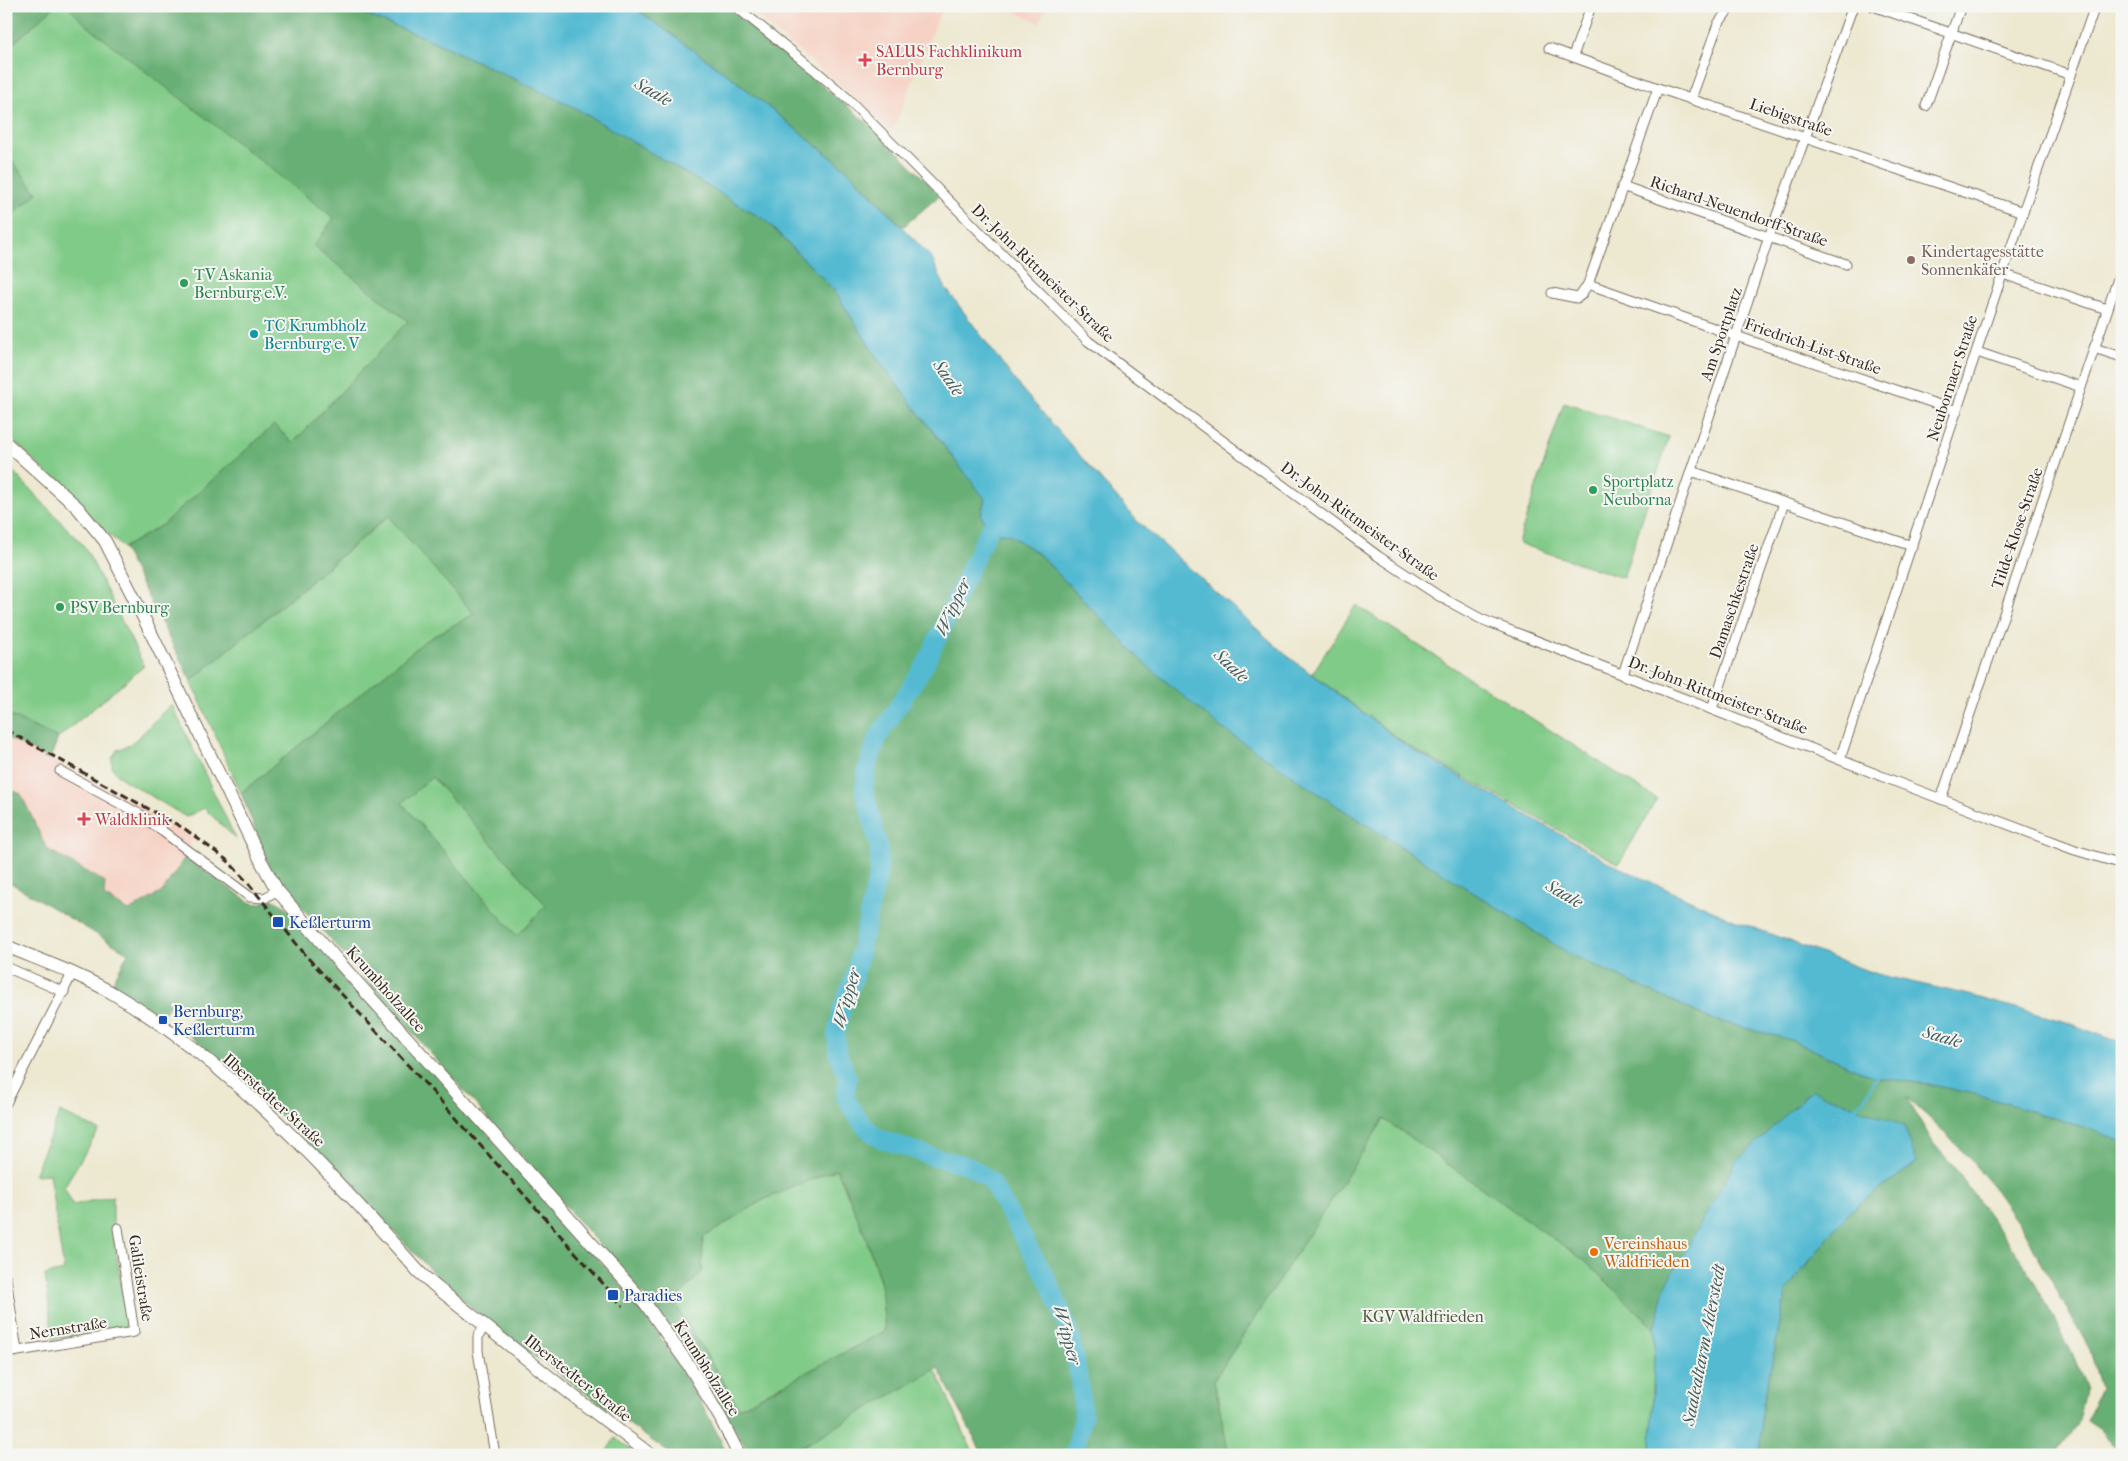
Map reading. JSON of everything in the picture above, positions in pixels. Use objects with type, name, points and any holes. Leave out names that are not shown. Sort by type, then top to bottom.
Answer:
[{"type":"street","name":"Dr.-John-Rittmeister-Straße","points":[[735,6],[840,92],[1088,341],[1378,556],[1419,584],[1481,618],[1941,799],[2075,850],[2122,864]]},
{"type":"street","points":[[1573,56],[1591,6]]},
{"type":"street","points":[[1692,99],[1718,24],[1731,6]]},
{"type":"street","name":"Am Sportplatz","points":[[1623,674],[1769,237],[1853,6]]},
{"type":"street","points":[[1873,6],[2071,75]]},
{"type":"street","points":[[1926,106],[1960,6]]},
{"type":"street","name":"Neubornaer Straße","points":[[1840,759],[2002,274],[2095,6]]},
{"type":"street","name":"Liebigstraße","points":[[1549,48],[1658,88],[2023,212]]},
{"type":"street","points":[[1552,293],[1577,298],[1588,284],[1658,88]]},
{"type":"street","name":"Richard-Neuendorff-Straße","points":[[1622,186],[1846,264]]},
{"type":"street","name":"Tilde-Klose-Straße","points":[[1941,799],[2122,267]]},
{"type":"street","points":[[2002,274],[2108,309]]},
{"type":"street","name":"Friedrich-List-Straße","points":[[1588,284],[1957,411]]},
{"type":"street","points":[[2094,348],[2122,357]]},
{"type":"street","points":[[1977,352],[2081,387]]},
{"type":"street","name":"Krumbholzallee","points":[[6,443],[78,508],[105,542],[138,604],[262,863],[277,890],[645,1303],[699,1381],[739,1455]]},
{"type":"street","points":[[1691,471],[1912,546]]},
{"type":"street","name":"Damaschkestraße","points":[[1712,709],[1784,503]]},
{"type":"street","points":[[60,771],[141,815],[250,897],[265,898],[277,890]]},
{"type":"street","name":"Ilberstedter Straße","points":[[6,946],[113,994],[160,1025],[211,1064],[310,1153],[419,1272],[484,1326],[651,1455]]},
{"type":"street","points":[[6,967],[64,992]]},
{"type":"street","points":[[6,1103],[72,974]]},
{"type":"street","name":"Galileistraße","points":[[118,1228],[134,1332]]},
{"type":"street","points":[[6,1278],[17,1351]]},
{"type":"street","points":[[484,1326],[478,1337],[478,1351],[495,1455]]},
{"type":"street","name":"Nernstraße","points":[[6,1353],[134,1332]]},
{"type":"shaded area","name":"SALUS Fachklinikum Bernburg","points":[[748,6],[943,6],[892,132],[837,82],[782,38]]},
{"type":"shaded area","name":"SALUS Fachklinikum Bernburg","points":[[1004,6],[1047,6],[1039,23]]},
{"type":"shaded area","name":"Waldklinik","points":[[6,737],[131,801],[194,838],[146,922],[6,836]]},
{"type":"green space","points":[[6,6],[55,6],[6,50]]},
{"type":"green space","name":"TV Askania Bernburg e.V.","points":[[55,6],[68,6],[334,218],[314,246],[408,321],[293,443],[274,425],[162,525],[123,548],[6,433],[6,220],[37,193],[6,155],[6,50]]},
{"type":"green space","points":[[67,6],[342,6],[429,39],[572,106],[765,220],[834,290],[881,364],[985,499],[981,515],[989,532],[1009,534],[1040,555],[1083,600],[1334,804],[1570,954],[1711,1019],[1791,1040],[1874,1077],[1928,1084],[1979,1095],[2096,1131],[2122,1143],[2122,1453],[2101,1431],[2086,1421],[2101,1389],[2090,1350],[2022,1228],[1996,1191],[1969,1158],[1906,1097],[1934,1144],[1954,1167],[2026,1267],[2071,1350],[2086,1387],[2077,1424],[2055,1455],[1759,1455],[1763,1405],[1787,1289],[1848,1213],[1917,1162],[1660,1313],[1655,1329],[1585,1261],[1384,1119],[1214,1380],[1229,1455],[983,1455],[938,1368],[787,1455],[750,1455],[714,1395],[655,1308],[272,873],[241,793],[425,641],[474,614],[388,516],[191,681],[123,548],[162,525],[274,425],[293,443],[408,321],[314,246],[334,218],[86,25]],"holes":[[[432,777],[546,905],[517,936],[402,803]],[[837,1169],[865,1235],[881,1284],[885,1331],[739,1408],[674,1302],[702,1271],[703,1238],[763,1200]]]},
{"type":"green space","points":[[632,6],[726,6],[876,130],[940,195],[903,227],[848,171],[731,77]]},
{"type":"green space","points":[[6,153],[37,193],[6,220]]},
{"type":"green space","name":"Sportplatz Neuborna","points":[[1564,402],[1669,437],[1623,578],[1518,543]]},
{"type":"green space","name":"PSV Bernburg","points":[[6,464],[85,547],[144,666],[58,738],[6,714]]},
{"type":"green space","points":[[389,516],[474,614],[425,641],[241,793],[191,681]]},
{"type":"green space","points":[[1356,605],[1657,799],[1619,864],[1407,745],[1312,674]]},
{"type":"green space","points":[[172,705],[236,839],[204,808],[186,817],[121,778],[112,768],[112,758],[117,750],[133,742]]},
{"type":"green space","points":[[6,714],[58,738],[50,759],[6,737]]},
{"type":"green space","points":[[432,777],[547,906],[517,936],[401,802]]},
{"type":"green space","points":[[14,791],[21,794],[47,849],[105,882],[104,896],[129,911],[162,892],[185,857],[251,903],[258,904],[272,899],[288,908],[639,1305],[686,1378],[728,1455],[672,1455],[495,1328],[441,1281],[318,1152],[264,1100],[185,1031],[195,1013],[175,999],[160,1018],[110,987],[128,953],[6,880],[6,793]]},
{"type":"green space","points":[[60,1112],[99,1130],[64,1187],[73,1205],[113,1196],[113,1231],[128,1327],[53,1339],[45,1275],[64,1271],[49,1174],[34,1175]]},
{"type":"green space","name":"KGV Waldfrieden","points":[[1384,1119],[1585,1261],[1655,1329],[1651,1455],[1229,1455],[1214,1380]]},
{"type":"green space","points":[[837,1169],[865,1235],[881,1285],[885,1331],[739,1408],[674,1302],[702,1272],[703,1238],[763,1200]]},
{"type":"green space","points":[[935,1369],[974,1455],[787,1455],[932,1370]]},
{"type":"green space","points":[[615,1438],[638,1455],[604,1455]]},
{"type":"water","name":"Saale","points":[[342,6],[632,6],[731,77],[848,171],[931,257],[945,287],[1019,386],[1138,522],[1285,654],[1407,746],[1612,864],[1736,921],[1876,974],[1969,995],[2063,1021],[2122,1043],[2122,1143],[2096,1131],[1979,1095],[1928,1084],[1874,1077],[1791,1040],[1711,1019],[1570,954],[1334,804],[1220,727],[1143,662],[1040,555],[1009,534],[990,532],[981,515],[985,499],[881,364],[834,290],[765,220],[572,106],[429,39]]},
{"type":"water","points":[[1812,1090],[1904,1126],[1917,1162],[1848,1213],[1787,1289],[1763,1405],[1759,1455],[1651,1455],[1655,1329],[1665,1287],[1735,1163]]},
{"type":"waterway","name":"Wipper","points":[[1001,510],[985,537],[925,665],[878,737],[867,768],[864,790],[879,847],[879,870],[854,978],[843,1005],[836,1035],[838,1053],[848,1079],[845,1097],[863,1125],[880,1139],[931,1156],[970,1166],[990,1180],[1050,1284],[1070,1333],[1080,1383],[1083,1417],[1074,1455]]},
{"type":"waterway","name":"Saalealtarm Aderstedt","points":[[1854,1109],[1864,1099],[1878,1074]]},
{"type":"railway","points":[[6,730],[185,829],[228,861],[249,884],[307,957],[432,1091],[623,1306]]},
{"type":"place","name":"SALUS Fachklinikum Bernburg","points":[[865,60]]},
{"type":"place","name":"Kindertagesstätte Sonnenkäfer","points":[[1911,260]]},
{"type":"place","name":"TV Askania Bernburg e.V.","points":[[184,283]]},
{"type":"place","name":"TC Krumbholz Bernburg e. V","points":[[254,334]]},
{"type":"place","name":"Sportplatz Neuborna","points":[[1593,490]]},
{"type":"place","name":"PSV Bernburg","points":[[60,607]]},
{"type":"place","name":"Waldklinik","points":[[84,819]]},
{"type":"place","name":"Keßlerturm","points":[[278,922]]},
{"type":"place","name":"Bernburg, Keßlerturm","points":[[163,1020]]},
{"type":"place","name":"Vereinshaus Waldfrieden","points":[[1594,1252]]},
{"type":"place","name":"Paradies","points":[[613,1295]]}]
